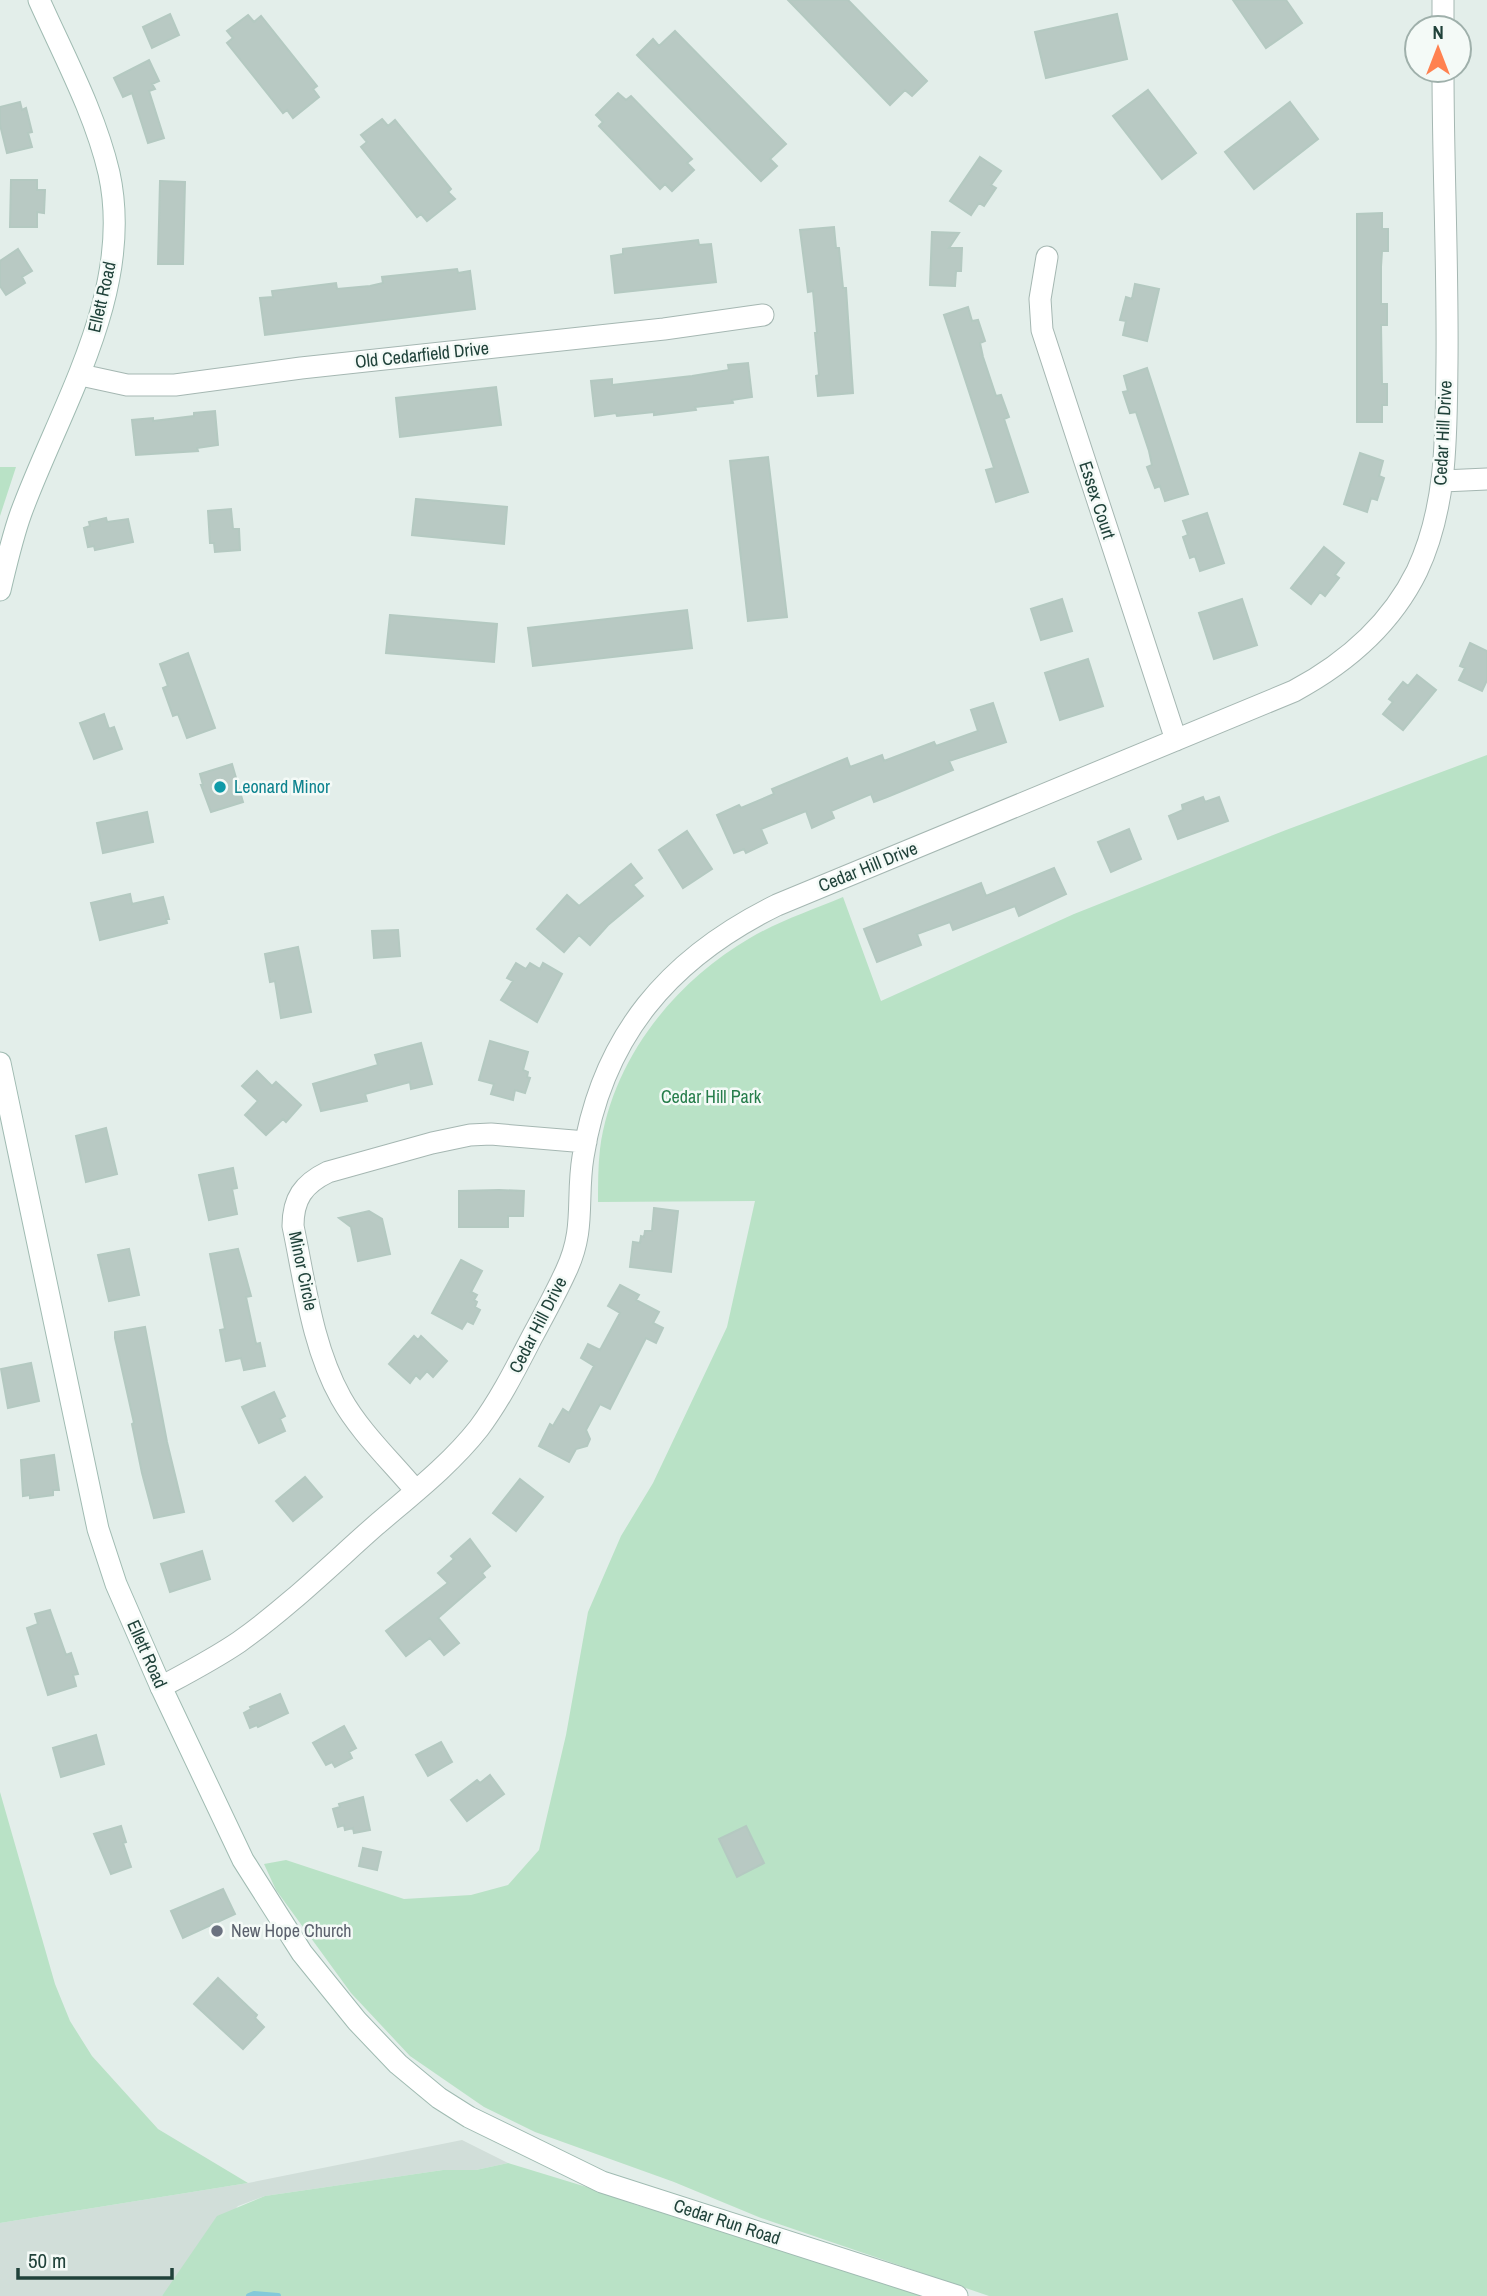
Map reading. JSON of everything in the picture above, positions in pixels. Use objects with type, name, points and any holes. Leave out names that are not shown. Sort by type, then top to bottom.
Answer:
[{"type":"street","name":"Ellett Road","points":[[0,590],[20,515],[81,374],[108,277],[113,232],[111,187],[98,133],[39,0]]},
{"type":"street","name":"Cedar Hill Drive","points":[[161,1687],[240,1641],[449,1462],[481,1425],[504,1392],[573,1256],[580,1227],[582,1160],[599,1087],[627,1033],[666,983],[714,940],[740,923],[777,905],[1294,691],[1332,669],[1360,646],[1394,607],[1417,570],[1429,540],[1443,481],[1446,452],[1448,282],[1443,84]]},
{"type":"street","name":"Essex Court","points":[[1047,257],[1040,299],[1042,330],[1176,740]]},
{"type":"street","name":"Old Cedarfield Drive","points":[[81,374],[127,385],[175,386],[301,368],[651,330],[763,315]]},
{"type":"street","points":[[1443,481],[1487,479]]},
{"type":"street","name":"Ellett Road","points":[[0,1063],[98,1529],[116,1584],[161,1687],[243,1860],[302,1953],[357,2021],[398,2064],[439,2098],[503,2134]]},
{"type":"street","name":"Minor Circle","points":[[416,1491],[347,1409],[326,1368],[318,1343],[293,1226],[296,1199],[314,1179],[328,1172],[451,1138],[491,1135],[586,1142]]},
{"type":"street","name":"Cedar Run Road","points":[[503,2134],[602,2182],[957,2296]]},
{"type":"shaded area","points":[[462,2140],[508,2163],[476,2170],[443,2170],[265,2196],[238,2206],[162,2296],[0,2296],[0,2223],[248,2183]]},
{"type":"green space","points":[[0,467],[16,467],[0,516]]},
{"type":"green space","name":"Cedar Hill Park","points":[[1487,755],[1487,2296],[989,2296],[761,2218],[674,2182],[535,2132],[484,2107],[410,2056],[351,1993],[276,1890],[264,1864],[286,1860],[404,1899],[471,1895],[508,1885],[539,1850],[566,1735],[588,1612],[621,1536],[653,1483],[727,1327],[755,1201],[598,1202],[600,1149],[607,1116],[618,1085],[651,1027],[672,1001],[722,956],[750,938],[843,897],[881,1001],[1074,914],[1286,830]]},
{"type":"green space","points":[[0,1792],[55,1984],[70,2021],[92,2056],[158,2129],[248,2183],[0,2223]]},
{"type":"green space","points":[[508,2163],[616,2196],[636,2205],[753,2237],[932,2296],[162,2296],[217,2216],[265,2196],[443,2170],[476,2170]]},
{"type":"building","points":[[788,0],[848,0],[927,81],[912,96],[905,90],[890,105]]},
{"type":"building","points":[[1233,0],[1286,0],[1302,23],[1266,48]]},
{"type":"building","points":[[170,14],[179,35],[152,48],[143,27]]},
{"type":"building","points":[[1117,14],[1127,59],[1046,78],[1035,32]]},
{"type":"building","points":[[248,15],[254,22],[261,16],[317,86],[313,89],[319,97],[293,118],[287,110],[283,113],[227,43],[233,38],[227,31]]},
{"type":"building","points":[[675,31],[786,144],[770,159],[777,166],[761,181],[637,55],[653,39],[659,46]]},
{"type":"building","points":[[149,60],[159,81],[152,84],[155,89],[149,91],[164,138],[148,143],[132,93],[123,97],[114,78]]},
{"type":"building","points":[[1148,90],[1196,153],[1162,179],[1113,116]]},
{"type":"building","points":[[618,93],[626,100],[631,96],[692,159],[687,163],[694,170],[672,191],[665,184],[660,189],[599,126],[603,122],[596,115]]},
{"type":"building","points":[[20,102],[22,110],[26,108],[32,132],[28,133],[32,147],[7,153],[0,125],[0,107]]},
{"type":"building","points":[[1290,102],[1318,139],[1254,189],[1225,152]]},
{"type":"building","points":[[382,119],[388,126],[395,120],[451,189],[448,192],[455,199],[427,221],[421,214],[417,217],[361,147],[367,142],[361,135]]},
{"type":"building","points":[[980,157],[1001,171],[991,185],[996,188],[984,206],[979,203],[971,215],[950,201]]},
{"type":"building","points":[[11,180],[37,180],[37,190],[45,190],[44,213],[37,212],[37,227],[10,227]]},
{"type":"building","points":[[160,181],[185,182],[183,264],[158,264]]},
{"type":"building","points":[[1382,213],[1382,229],[1388,229],[1388,251],[1382,251],[1381,267],[1381,304],[1387,304],[1387,325],[1381,325],[1382,384],[1387,384],[1387,405],[1382,405],[1382,422],[1357,422],[1357,214]]},
{"type":"building","points":[[834,227],[843,288],[846,288],[853,393],[818,396],[813,291],[808,292],[800,230]]},
{"type":"building","points":[[932,232],[959,233],[949,248],[962,248],[961,271],[956,271],[955,286],[930,285]]},
{"type":"building","points":[[698,240],[699,245],[711,244],[716,282],[615,293],[611,256],[623,254],[623,249]]},
{"type":"building","points":[[18,249],[32,271],[22,277],[25,283],[6,295],[0,286],[0,261]]},
{"type":"building","points":[[457,269],[458,273],[470,271],[475,309],[265,335],[260,298],[273,297],[272,291],[336,283],[337,289],[370,286],[383,283],[382,277]]},
{"type":"building","points":[[1135,284],[1159,289],[1147,341],[1123,335],[1126,321],[1120,320],[1126,297],[1132,299]]},
{"type":"building","points":[[968,307],[972,321],[978,320],[985,341],[980,343],[983,357],[996,396],[1001,395],[1009,417],[1004,419],[1028,492],[996,502],[986,470],[994,468],[944,315]]},
{"type":"building","points":[[748,363],[752,397],[732,400],[733,403],[695,407],[696,410],[654,415],[654,412],[595,416],[591,381],[612,379],[612,385],[692,376],[729,370],[728,365]]},
{"type":"building","points":[[1147,368],[1188,494],[1165,501],[1160,486],[1155,488],[1147,467],[1152,465],[1136,412],[1130,413],[1123,392],[1128,391],[1124,376]]},
{"type":"building","points":[[496,387],[501,425],[400,437],[396,398]]},
{"type":"building","points":[[215,411],[218,445],[197,448],[198,451],[136,455],[132,420],[153,418],[153,421]]},
{"type":"building","points":[[1360,453],[1383,461],[1379,476],[1384,478],[1377,500],[1371,498],[1367,512],[1344,504]]},
{"type":"building","points":[[768,457],[787,617],[748,621],[730,461]]},
{"type":"building","points":[[416,499],[507,507],[504,544],[412,535]]},
{"type":"building","points":[[231,509],[233,529],[239,529],[240,550],[215,552],[214,543],[210,543],[208,511]]},
{"type":"building","points":[[1207,513],[1224,563],[1200,571],[1195,556],[1190,558],[1183,537],[1188,535],[1183,521]]},
{"type":"building","points":[[106,518],[107,522],[128,519],[133,542],[95,550],[94,546],[88,547],[84,528],[90,526],[89,522]]},
{"type":"building","points":[[1324,547],[1344,563],[1335,575],[1339,578],[1325,596],[1320,592],[1311,604],[1291,588]]},
{"type":"building","points":[[1062,599],[1072,631],[1041,640],[1031,609]]},
{"type":"building","points":[[1242,599],[1257,645],[1214,659],[1199,613]]},
{"type":"building","points":[[687,610],[692,648],[533,666],[528,628]]},
{"type":"building","points":[[390,615],[497,624],[494,662],[386,653]]},
{"type":"building","points":[[1470,643],[1487,651],[1487,680],[1482,691],[1459,680],[1465,668],[1460,666]]},
{"type":"building","points":[[188,653],[215,728],[187,738],[178,714],[173,716],[163,688],[168,686],[160,664]]},
{"type":"building","points":[[1088,659],[1103,706],[1060,720],[1045,673]]},
{"type":"building","points":[[1417,675],[1436,690],[1403,730],[1383,714],[1393,702],[1389,699],[1403,682],[1408,686]]},
{"type":"building","points":[[993,703],[1006,742],[949,761],[953,770],[887,797],[874,802],[871,794],[831,811],[834,818],[812,828],[806,811],[761,829],[767,843],[746,853],[744,849],[734,853],[717,815],[774,794],[772,789],[847,758],[850,767],[882,755],[884,761],[934,742],[936,746],[978,731],[971,710]]},
{"type":"building","points":[[104,714],[109,729],[114,727],[122,749],[94,759],[80,723]]},
{"type":"building","name":"Leonard Minor","points":[[232,764],[243,802],[211,812],[200,774]]},
{"type":"building","points":[[1203,797],[1205,802],[1219,797],[1228,821],[1178,839],[1169,816],[1183,810],[1182,805]]},
{"type":"building","points":[[147,812],[153,842],[103,853],[97,823]]},
{"type":"building","points":[[1129,829],[1141,859],[1111,872],[1098,842]]},
{"type":"building","points":[[687,831],[712,869],[683,888],[659,850]]},
{"type":"building","points":[[631,864],[642,878],[633,885],[643,896],[608,925],[590,945],[579,935],[564,952],[537,929],[567,895],[579,906]]},
{"type":"building","points":[[1054,868],[1066,894],[1019,916],[1015,906],[953,930],[950,922],[917,934],[921,945],[877,962],[864,929],[981,883],[986,896]]},
{"type":"building","points":[[130,894],[132,904],[163,897],[169,919],[166,919],[167,923],[100,940],[91,903]]},
{"type":"building","points":[[398,930],[400,956],[374,958],[372,931]]},
{"type":"building","points":[[298,947],[311,1012],[281,1018],[275,981],[270,982],[265,954]]},
{"type":"building","points":[[516,963],[526,969],[530,963],[540,969],[543,963],[562,974],[537,1022],[501,1000],[513,981],[507,978]]},
{"type":"building","points":[[490,1041],[528,1052],[523,1070],[528,1072],[527,1077],[530,1078],[525,1093],[515,1090],[513,1100],[491,1094],[494,1084],[479,1080]]},
{"type":"building","points":[[421,1043],[432,1084],[411,1089],[410,1082],[365,1094],[367,1101],[321,1111],[313,1084],[378,1065],[375,1055]]},
{"type":"building","points":[[257,1071],[272,1086],[276,1082],[301,1105],[286,1122],[283,1119],[266,1135],[245,1115],[258,1101],[242,1086]]},
{"type":"building","points":[[106,1128],[117,1174],[86,1182],[76,1136]]},
{"type":"building","points":[[233,1168],[237,1188],[232,1189],[237,1214],[209,1220],[199,1175]]},
{"type":"building","points":[[459,1191],[524,1191],[523,1216],[508,1216],[508,1227],[459,1227]]},
{"type":"building","points":[[654,1208],[678,1211],[671,1272],[630,1267],[633,1242],[640,1243],[645,1231],[652,1231]]},
{"type":"building","points":[[369,1211],[382,1219],[390,1254],[358,1261],[351,1227],[339,1218]]},
{"type":"building","points":[[129,1249],[139,1295],[109,1301],[98,1255]]},
{"type":"building","points":[[238,1249],[251,1296],[246,1297],[256,1344],[260,1343],[265,1366],[244,1370],[241,1358],[226,1361],[220,1330],[225,1329],[210,1254]]},
{"type":"building","points":[[461,1260],[482,1271],[471,1292],[477,1295],[474,1300],[477,1302],[475,1307],[480,1310],[473,1324],[467,1321],[462,1329],[432,1313]]},
{"type":"building","points":[[620,1285],[639,1295],[636,1300],[659,1312],[653,1323],[663,1328],[656,1343],[646,1338],[610,1409],[600,1404],[586,1430],[590,1439],[587,1446],[576,1449],[569,1462],[539,1446],[550,1424],[553,1426],[563,1409],[569,1413],[594,1366],[581,1358],[588,1344],[600,1350],[620,1313],[608,1306]]},
{"type":"building","points":[[145,1327],[167,1442],[184,1512],[154,1518],[142,1473],[115,1338],[115,1332]]},
{"type":"building","points":[[414,1336],[418,1340],[421,1336],[447,1361],[433,1377],[427,1371],[420,1379],[416,1375],[410,1383],[389,1364]]},
{"type":"building","points":[[31,1363],[39,1401],[8,1408],[1,1369]]},
{"type":"building","points":[[274,1392],[285,1416],[280,1419],[285,1431],[259,1443],[242,1407]]},
{"type":"building","points":[[54,1455],[59,1490],[53,1490],[53,1495],[30,1498],[30,1495],[23,1496],[21,1460]]},
{"type":"building","points":[[305,1477],[322,1497],[293,1521],[276,1501]]},
{"type":"building","points":[[520,1479],[543,1497],[516,1531],[493,1513]]},
{"type":"building","points":[[470,1539],[490,1566],[482,1573],[485,1577],[438,1618],[459,1643],[444,1655],[430,1638],[406,1656],[386,1631],[448,1583],[438,1573],[454,1559],[451,1556]]},
{"type":"building","points":[[202,1551],[210,1579],[170,1592],[161,1564]]},
{"type":"building","points":[[50,1610],[66,1655],[71,1653],[78,1674],[73,1675],[76,1686],[48,1695],[27,1628],[38,1624],[35,1614]]},
{"type":"building","points":[[280,1694],[288,1713],[250,1728],[244,1713],[251,1709],[250,1707]]},
{"type":"building","points":[[344,1726],[356,1748],[349,1752],[352,1758],[335,1767],[332,1762],[326,1765],[313,1743]]},
{"type":"building","points":[[96,1735],[104,1764],[61,1777],[53,1748]]},
{"type":"building","points":[[441,1742],[452,1762],[428,1776],[416,1755]]},
{"type":"building","points":[[490,1775],[504,1794],[467,1821],[451,1800],[477,1780],[480,1783]]},
{"type":"building","points":[[363,1797],[370,1830],[354,1833],[353,1828],[345,1830],[344,1825],[338,1827],[333,1809],[340,1807],[339,1804]]},
{"type":"building","points":[[121,1826],[131,1867],[111,1874],[94,1834]]},
{"type":"building","points":[[746,1826],[764,1863],[737,1877],[719,1839]]},
{"type":"building","points":[[363,1848],[381,1852],[377,1870],[359,1866]]},
{"type":"building","points":[[223,1889],[235,1914],[183,1938],[171,1911]]},
{"type":"building","points":[[218,1978],[257,2015],[255,2018],[264,2027],[243,2049],[194,2004]]},
{"type":"waterway","points":[[249,2296],[278,2296]]},
{"type":"place","name":"Leonard Minor","points":[[220,787]]},
{"type":"place","name":"New Hope Church","points":[[217,1931]]}]
